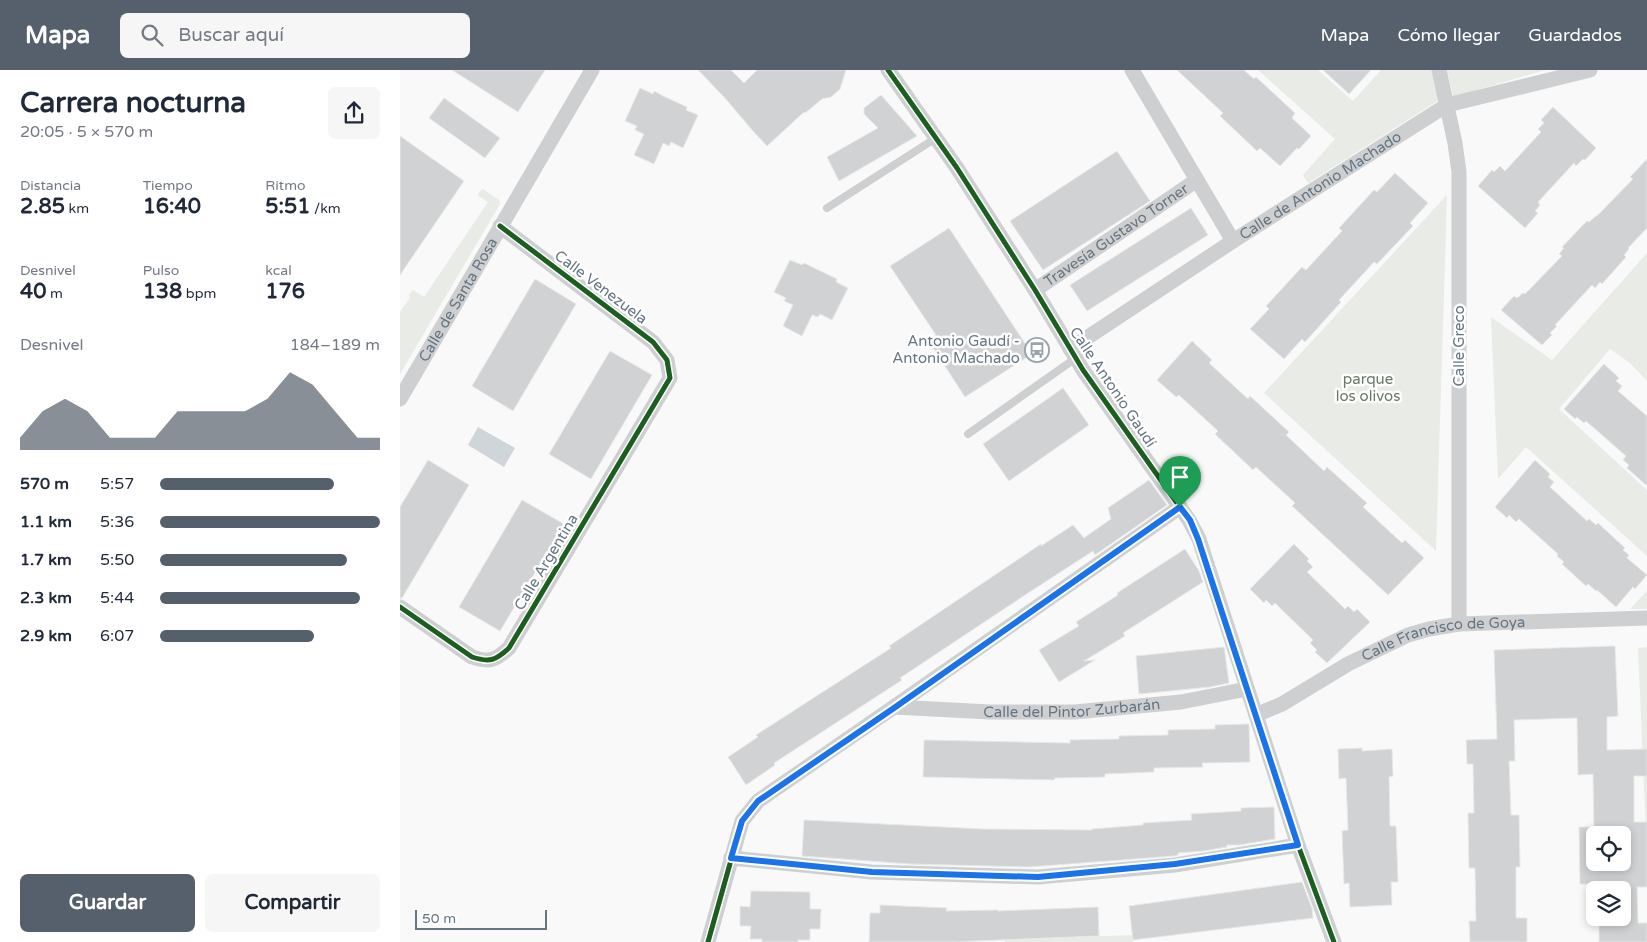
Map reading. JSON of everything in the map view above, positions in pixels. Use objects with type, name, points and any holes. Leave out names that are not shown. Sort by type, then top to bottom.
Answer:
[{"type":"street","name":"Calle de Santa Rosa","points":[[400,399],[592,70]]},
{"type":"street","name":"Calle Antonio Gaudí","points":[[888,70],[957,168],[1073,353],[1190,520],[1198,539],[1298,845],[1334,942]]},
{"type":"street","points":[[1132,70],[1233,241]]},
{"type":"street","name":"Calle Greco","points":[[1439,70],[1455,143],[1459,172],[1459,624]]},
{"type":"street","name":"Calle de Antonio Machado","points":[[1073,353],[1233,241],[1447,105],[1590,70]]},
{"type":"street","name":"Travesía Gustavo Torner","points":[[1035,290],[1197,180]]},
{"type":"street","name":"Calle Venezuela","points":[[500,226],[654,342],[668,360],[670,378]]},
{"type":"street","name":"Calle Argentina","points":[[400,607],[472,657],[484,661],[500,657],[509,648],[670,378]]},
{"type":"street","points":[[708,942],[742,821],[758,801],[1180,507]]},
{"type":"street","name":"Calle Francisco de Goya","points":[[1256,714],[1278,706],[1348,664],[1408,635],[1429,629],[1459,624],[1647,618]]},
{"type":"street","name":"Calle del Pintor Zurbarán","points":[[894,708],[990,712],[1074,712],[1181,702],[1247,689]]},
{"type":"street","points":[[731,858],[872,872],[1038,877],[1175,864],[1298,845]]},
{"type":"lane","points":[[827,208],[936,138]]},
{"type":"lane","points":[[968,434],[1073,353]]},
{"type":"green space","points":[[1258,70],[1318,70],[1353,101],[1381,70],[1432,70],[1439,100],[1308,183],[1303,175],[1335,139]]},
{"type":"green space","points":[[1447,70],[1545,70],[1453,97]]},
{"type":"green space","points":[[483,189],[499,200],[500,204],[400,374],[400,312],[413,290],[424,297],[488,202],[477,195]]},
{"type":"green space","name":"parque los olivos","points":[[1447,195],[1436,551],[1264,393]]},
{"type":"green space","points":[[1647,253],[1647,381],[1630,363],[1610,349],[1559,409],[1647,490],[1647,556],[1526,447],[1498,479],[1491,317],[1552,360]]},
{"type":"green space","points":[[1647,591],[1647,609],[1630,609]]},
{"type":"green space","points":[[1647,647],[1647,856],[1638,648]]},
{"type":"green space","points":[[1132,935],[1133,942],[1005,942],[1005,940]]},
{"type":"shaded area","points":[[478,427],[515,448],[504,467],[468,445]]},
{"type":"building","points":[[452,70],[545,70],[518,112]]},
{"type":"building","points":[[698,70],[731,70],[744,83],[757,70],[846,70],[840,89],[831,97],[822,99],[804,112],[767,146]]},
{"type":"building","points":[[1177,70],[1244,70],[1254,79],[1256,77],[1295,113],[1292,118],[1311,136],[1280,166],[1260,148],[1257,151],[1220,116],[1223,113]]},
{"type":"building","points":[[1323,70],[1371,70],[1349,94]]},
{"type":"building","points":[[640,88],[653,94],[654,91],[687,107],[686,110],[698,115],[683,148],[671,142],[669,146],[663,143],[654,164],[634,155],[644,134],[635,130],[637,126],[625,121]]},
{"type":"building","points":[[881,95],[917,136],[839,181],[827,157],[878,128],[864,114],[864,108]]},
{"type":"building","points":[[444,98],[500,138],[485,158],[429,118]]},
{"type":"building","points":[[1553,107],[1596,148],[1585,160],[1583,159],[1576,166],[1574,163],[1538,202],[1540,205],[1535,211],[1538,213],[1525,228],[1478,186],[1492,170],[1494,172],[1500,166],[1505,171],[1541,132],[1538,129],[1544,123],[1541,120]]},
{"type":"building","points":[[400,136],[464,181],[400,275]]},
{"type":"building","points":[[1117,151],[1150,201],[1043,270],[1010,221]]},
{"type":"building","points":[[1647,159],[1647,228],[1628,248],[1624,255],[1626,257],[1602,284],[1600,282],[1595,288],[1592,285],[1555,325],[1557,326],[1550,333],[1552,335],[1542,345],[1501,310],[1514,296],[1517,298],[1523,293],[1525,294],[1562,256],[1559,254],[1564,248],[1562,247],[1587,221],[1589,222],[1597,216],[1633,179],[1630,177]]},
{"type":"building","points":[[1395,173],[1428,203],[1410,223],[1413,226],[1377,264],[1374,262],[1339,300],[1341,302],[1305,342],[1302,339],[1284,359],[1250,329],[1269,309],[1266,306],[1302,267],[1306,270],[1342,231],[1339,228],[1374,190],[1377,192]]},
{"type":"building","points":[[1191,208],[1208,235],[1087,311],[1070,285]]},
{"type":"building","points":[[949,228],[1032,354],[965,397],[928,340],[936,335],[890,266]]},
{"type":"building","points":[[790,260],[802,265],[804,263],[837,279],[836,282],[848,288],[832,320],[820,314],[818,317],[812,315],[802,336],[783,326],[793,305],[784,301],[786,298],[774,292]]},
{"type":"building","points":[[535,279],[576,304],[513,411],[472,386]]},
{"type":"building","points":[[1192,341],[1212,360],[1209,363],[1248,399],[1250,396],[1289,432],[1286,435],[1324,471],[1327,467],[1367,503],[1363,507],[1402,543],[1405,540],[1424,558],[1388,595],[1292,506],[1295,503],[1256,467],[1253,470],[1215,434],[1218,431],[1179,395],[1176,397],[1157,380]]},
{"type":"building","points":[[610,351],[652,375],[591,479],[549,454]]},
{"type":"building","points":[[1604,364],[1619,378],[1616,381],[1622,386],[1618,391],[1647,416],[1647,486],[1627,468],[1629,465],[1623,460],[1626,456],[1586,421],[1584,423],[1577,417],[1575,419],[1564,409]]},
{"type":"building","points":[[1063,388],[1089,425],[1009,481],[983,444]]},
{"type":"building","points":[[428,460],[469,485],[402,598],[400,598],[400,507]]},
{"type":"building","points":[[1535,460],[1550,474],[1548,477],[1554,482],[1550,487],[1587,521],[1589,519],[1596,525],[1598,523],[1625,548],[1623,550],[1629,555],[1627,558],[1647,575],[1635,589],[1633,587],[1616,607],[1597,590],[1588,584],[1586,586],[1562,564],[1564,562],[1557,556],[1558,554],[1519,519],[1516,522],[1509,515],[1507,518],[1495,507]]},
{"type":"building","points":[[1149,480],[1167,505],[1095,555],[1093,551],[900,678],[902,680],[774,763],[775,765],[746,785],[728,757],[758,737],[756,735],[891,648],[889,646],[1041,544],[1041,546],[1073,525],[1084,538],[1111,519],[1108,508]]},
{"type":"building","points":[[522,500],[564,524],[500,631],[459,607]]},
{"type":"building","points":[[1294,544],[1309,559],[1307,561],[1313,567],[1307,572],[1345,609],[1348,606],[1354,612],[1357,609],[1370,622],[1327,663],[1315,652],[1317,650],[1310,643],[1313,640],[1275,603],[1272,606],[1266,600],[1264,603],[1250,589]]},
{"type":"building","points":[[1185,549],[1199,571],[1203,582],[1123,633],[1125,636],[1084,661],[1095,660],[1059,682],[1039,650],[1079,626],[1076,622]]},
{"type":"building","points":[[1615,646],[1618,716],[1607,717],[1607,750],[1647,749],[1647,776],[1634,776],[1634,822],[1647,822],[1647,887],[1637,887],[1638,923],[1647,923],[1647,942],[1599,942],[1599,926],[1631,926],[1631,881],[1586,881],[1586,884],[1580,884],[1579,827],[1586,827],[1586,871],[1631,871],[1631,826],[1594,826],[1593,774],[1578,775],[1577,718],[1514,720],[1515,761],[1509,761],[1511,815],[1519,815],[1520,867],[1516,867],[1516,918],[1527,918],[1527,942],[1470,942],[1469,921],[1476,921],[1475,868],[1469,868],[1468,813],[1474,813],[1473,764],[1467,764],[1466,740],[1497,739],[1494,650]]},
{"type":"building","points":[[1224,647],[1229,683],[1210,687],[1139,694],[1136,656]]},
{"type":"building","points":[[1249,724],[1250,762],[1202,763],[1203,767],[1154,768],[1154,772],[1105,774],[1105,777],[1055,778],[1054,780],[923,777],[924,740],[1070,743],[1070,740],[1168,735],[1168,730],[1215,729],[1215,725]]},
{"type":"building","points":[[1362,748],[1362,751],[1392,749],[1393,776],[1389,777],[1390,826],[1396,826],[1398,882],[1391,882],[1392,905],[1350,907],[1349,883],[1344,884],[1342,831],[1348,830],[1346,778],[1339,779],[1338,749]]},
{"type":"building","points":[[1274,807],[1275,839],[1227,845],[1227,847],[1204,851],[1178,853],[1178,855],[1174,856],[1029,867],[910,864],[802,856],[804,820],[982,829],[1092,830],[1143,825],[1143,823],[1192,820],[1191,814],[1241,811],[1241,808]]},
{"type":"building","points":[[1302,882],[1312,908],[1313,918],[1133,940],[1129,906]]},
{"type":"building","points":[[751,891],[810,892],[810,909],[821,909],[820,929],[810,929],[810,940],[798,940],[798,942],[762,942],[762,939],[750,939],[751,926],[740,926],[740,906],[750,907]]},
{"type":"building","points":[[880,905],[947,908],[946,911],[1098,907],[1099,936],[951,942],[869,942],[870,913],[880,913]]},
{"type":"cycle path","points":[[888,70],[957,168],[1035,290],[1083,370],[1189,520],[1199,539],[1298,845],[1334,942]]},
{"type":"cycle path","points":[[400,607],[472,657],[488,660],[496,658],[509,648],[670,378],[667,360],[653,342],[500,226]]},
{"type":"cycle path","points":[[708,942],[742,821],[758,801],[1180,507]]},
{"type":"place","name":"Antonio Gaudí - Antonio Machado","points":[[1037,350]]},
{"type":"route","points":[[1180,507],[1190,520],[1198,539],[1298,845],[1175,864],[1038,877],[872,872],[731,858],[742,821],[758,801],[1180,507]]}]
